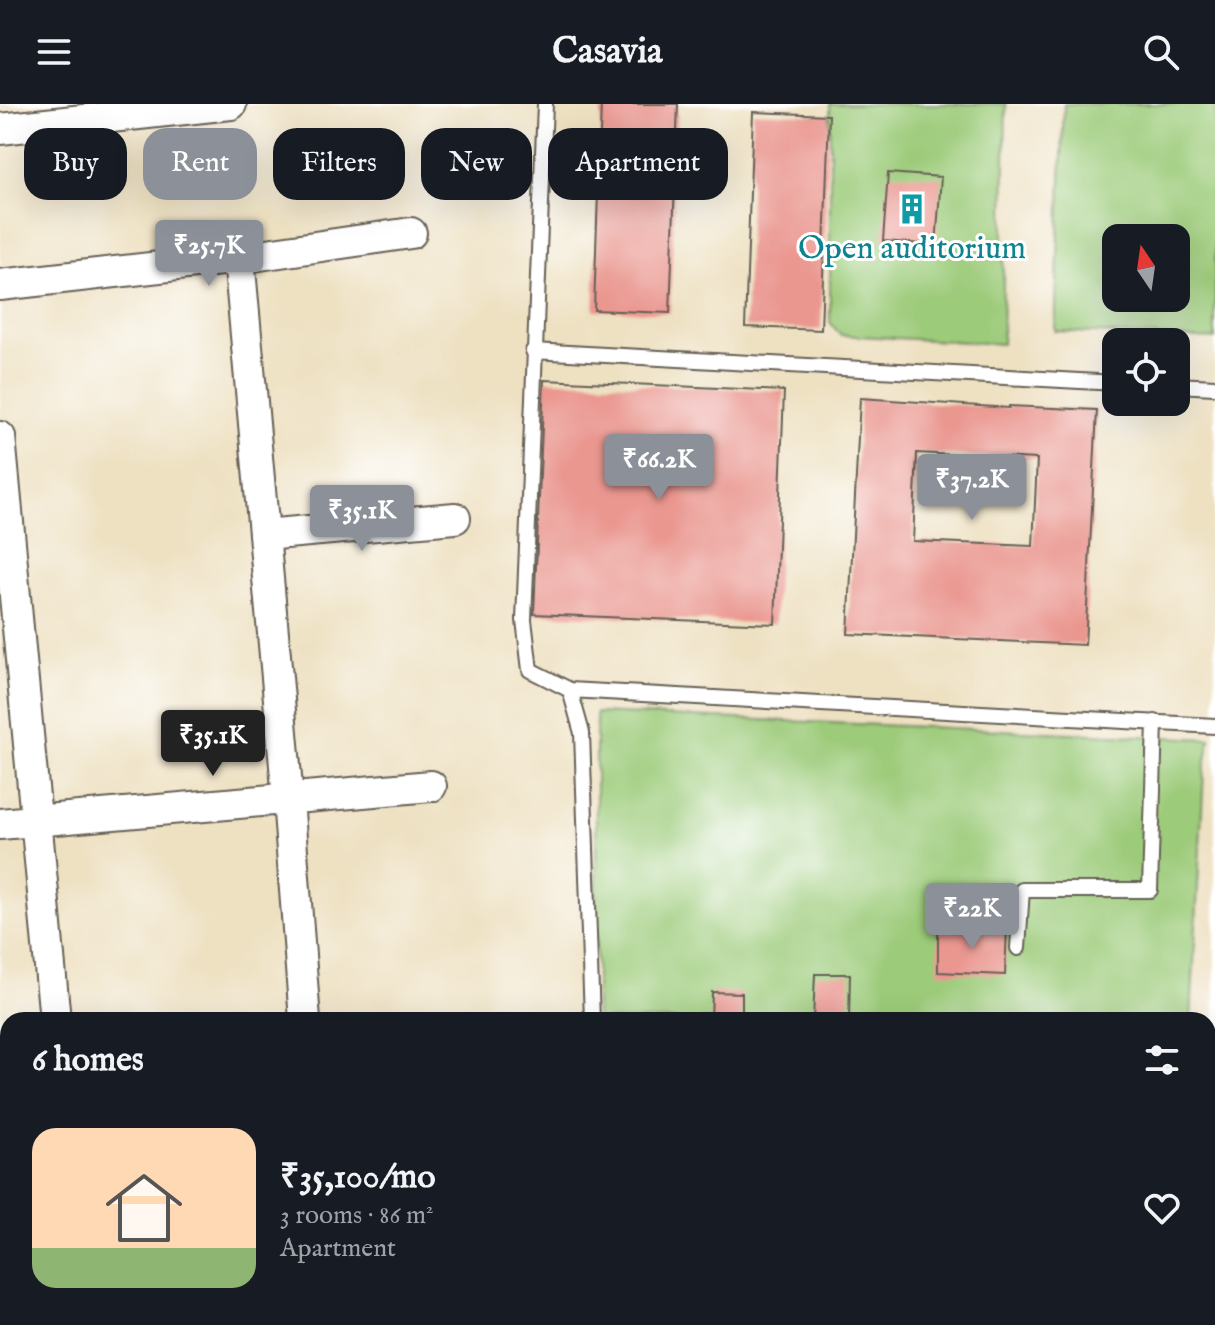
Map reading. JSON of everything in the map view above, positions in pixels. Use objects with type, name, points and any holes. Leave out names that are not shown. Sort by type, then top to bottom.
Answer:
[{"type":"street","points":[[0,129],[231,104]]},
{"type":"street","points":[[0,285],[239,258],[411,233]]},
{"type":"street","points":[[239,258],[304,1012]]},
{"type":"street","points":[[0,437],[54,1012]]},
{"type":"street","points":[[264,535],[455,518]]},
{"type":"street","points":[[0,824],[431,786]]},
{"type":"lane","points":[[545,104],[524,620],[530,670],[570,690],[1215,726]]},
{"type":"lane","points":[[533,351],[1102,382]]},
{"type":"lane","points":[[1190,386],[1215,387]]},
{"type":"lane","points":[[570,690],[582,733],[592,1012]]},
{"type":"lane","points":[[1018,948],[1022,890],[1150,890],[1155,722]]},
{"type":"green space","points":[[830,104],[1006,104],[1002,344],[840,335],[830,322]]},
{"type":"green space","points":[[1064,104],[1215,104],[1215,339],[1190,338],[1190,328],[1102,328],[1102,333],[1055,331]]},
{"type":"green space","points":[[596,713],[1210,739],[1204,771],[1191,1012],[596,1012]]},
{"type":"building","points":[[601,104],[678,104],[677,128],[600,128]]},
{"type":"building","points":[[753,112],[829,115],[821,330],[745,327]]},
{"type":"building","name":"Open auditorium","points":[[888,173],[941,177],[936,245],[883,241]]},
{"type":"building","points":[[598,200],[674,200],[670,313],[594,310]]},
{"type":"building","points":[[544,380],[784,391],[775,624],[534,614]]},
{"type":"building","points":[[860,398],[1009,408],[1097,410],[1085,645],[848,634]],"holes":[[[917,453],[1037,459],[1033,546],[913,541]]]},
{"type":"building","points":[[938,928],[1007,928],[1005,975],[938,972]]},
{"type":"building","points":[[815,974],[850,974],[849,1012],[813,1012]]},
{"type":"building","points":[[712,992],[742,993],[742,1012],[711,1012]]},
{"type":"place","name":"Open auditorium","points":[[912,209]]}]
